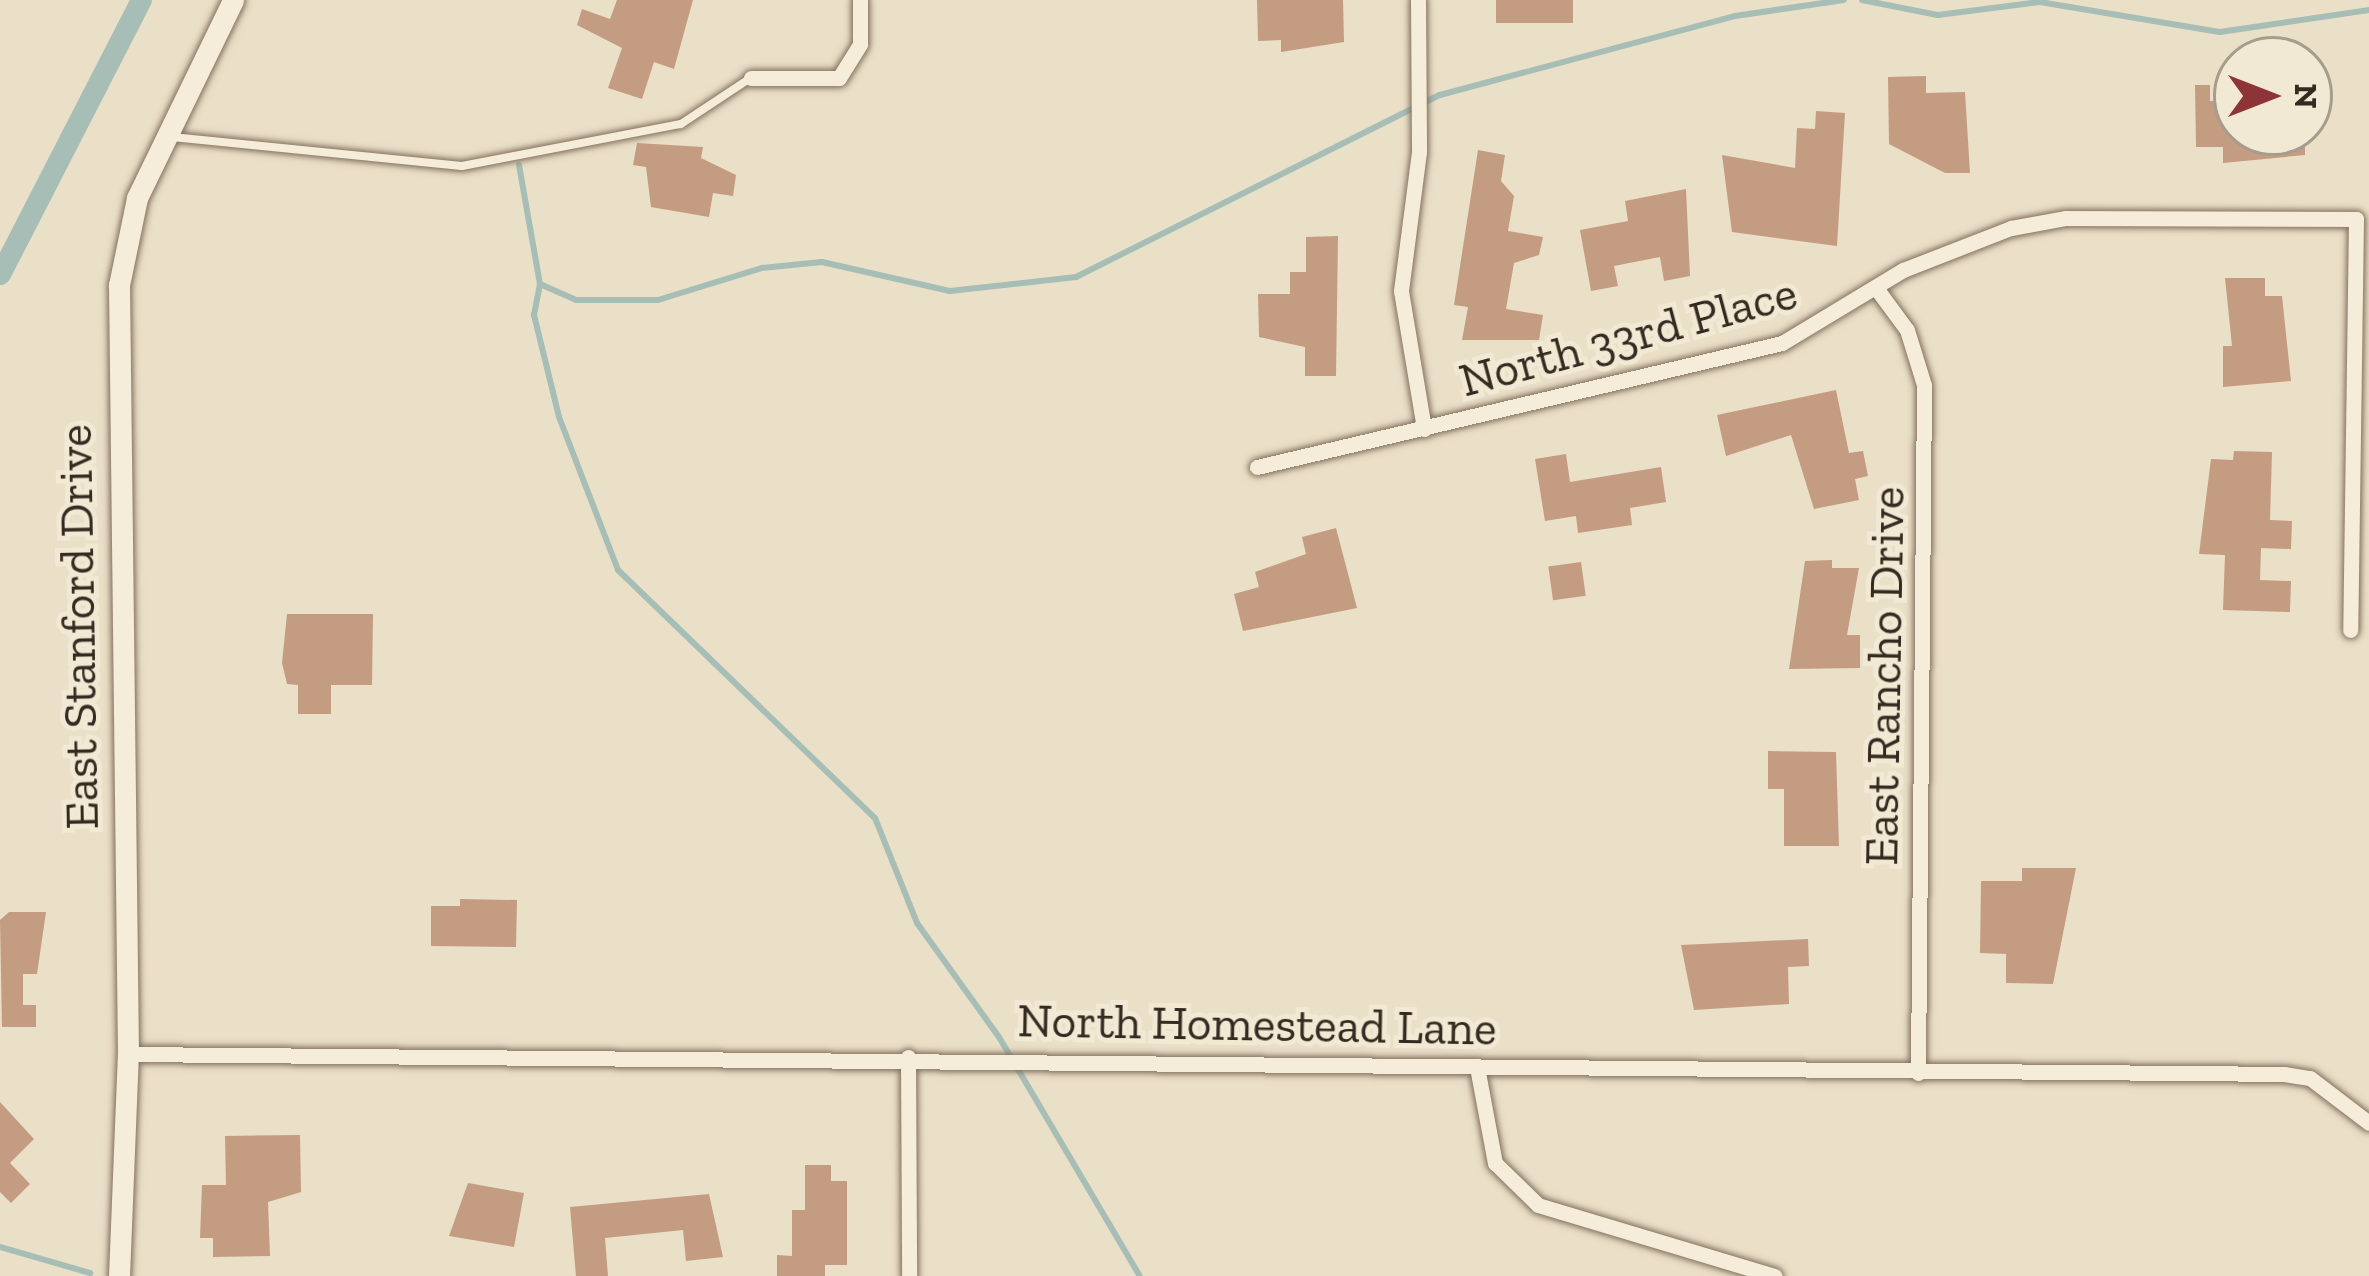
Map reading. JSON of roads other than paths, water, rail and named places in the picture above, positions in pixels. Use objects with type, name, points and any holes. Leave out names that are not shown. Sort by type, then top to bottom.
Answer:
[{"type":"street","name":"East Stanford Drive","points":[[119,1276],[128,1054],[118,304],[126,233],[165,137],[232,0]]},
{"type":"street","points":[[751,78],[839,78],[860,44],[860,0]]},
{"type":"street","points":[[1418,0],[1420,117],[1401,291],[1424,429]]},
{"type":"street","name":"North 33rd Place","points":[[1257,467],[1782,343],[1880,292],[1958,243],[2066,218],[2356,219],[2361,388]]},
{"type":"street","name":"East Rancho Drive","points":[[1880,292],[1907,330],[1924,385],[1918,1073]]},
{"type":"street","points":[[2350,630],[2361,388]]},
{"type":"street","name":"North Homestead Lane","points":[[128,1054],[908,1057],[2284,1074],[2310,1078],[2369,1123]]},
{"type":"street","points":[[908,1057],[909,1276]]},
{"type":"street","points":[[1477,1067],[1496,1163],[1538,1205],[1775,1276]]},
{"type":"lane","points":[[165,137],[462,166],[681,124],[751,78]]},
{"type":"waterway","points":[[0,274],[141,0]]},
{"type":"waterway","points":[[540,284],[576,300],[658,300],[762,268],[822,262],[950,291],[1076,277],[1440,95],[1735,16],[1844,0]]},
{"type":"waterway","points":[[1862,0],[1938,15],[2040,2],[2220,32],[2369,10]]},
{"type":"waterway","points":[[519,165],[540,284],[534,315],[559,417],[618,570],[875,818],[917,923],[999,1037],[1140,1276]]},
{"type":"waterway","points":[[0,1247],[90,1273]]}]
